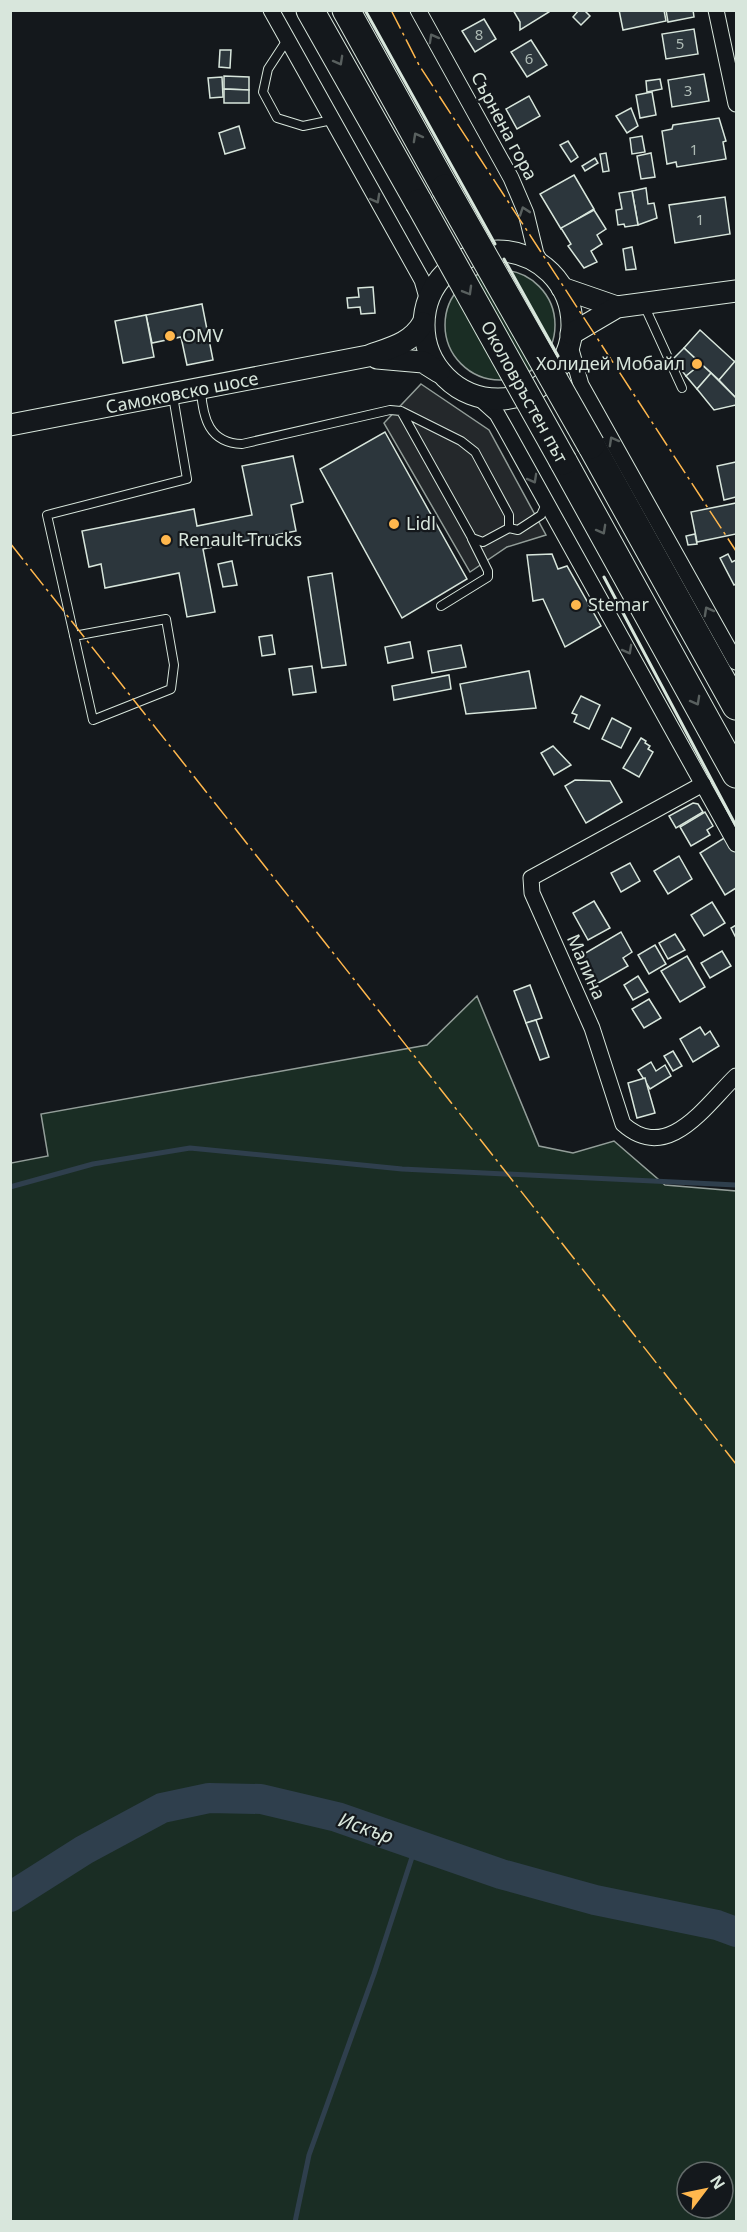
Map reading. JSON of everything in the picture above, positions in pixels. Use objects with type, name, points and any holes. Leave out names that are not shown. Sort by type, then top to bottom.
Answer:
[{"type":"highway","name":"Околовръстен път","points":[[310,10],[736,774]]},
{"type":"highway","name":"Околовръстен път","points":[[346,10],[736,706]]},
{"type":"main road","points":[[353,359],[407,359],[423,362],[456,386],[478,397],[503,399],[528,394],[552,376],[570,340],[569,301],[562,288],[543,266],[517,254],[481,253],[451,267],[428,301],[423,323],[424,342],[439,372]]},
{"type":"main road","points":[[562,288],[617,307],[736,291]]},
{"type":"main road","points":[[570,340],[617,307]]},
{"type":"main road","points":[[353,359],[405,343],[416,334],[423,323]]},
{"type":"main road","name":"Самоковско шосе","points":[[10,425],[353,359]]},
{"type":"street","points":[[271,10],[422,280],[428,301]]},
{"type":"street","name":"Сърнена гора","points":[[418,10],[511,178],[526,213],[536,254],[543,266]]},
{"type":"street","points":[[716,10],[736,104]]},
{"type":"street","points":[[570,340],[581,385],[736,662]]},
{"type":"street","name":"Околовръстен път","points":[[478,397],[497,414],[736,844]]},
{"type":"street","name":"Малина","points":[[703,784],[531,878],[531,892],[592,1028],[623,1124],[634,1133],[647,1138],[661,1138],[680,1131],[736,1076]]},
{"type":"lane","points":[[287,40],[268,69],[263,92],[278,118],[303,126],[332,120]]},
{"type":"lane","points":[[643,304],[682,388]]},
{"type":"lane","points":[[201,389],[203,416],[207,426],[215,435],[232,444],[242,444],[390,410],[401,411],[461,441],[475,452],[509,516],[508,528]]},
{"type":"lane","points":[[74,636],[166,619],[174,666],[171,689],[93,720],[74,636],[47,515],[187,479],[172,395]]},
{"type":"lane","points":[[401,411],[488,571],[488,577],[441,606]]},
{"type":"lane","points":[[472,538],[483,542],[508,528],[518,530],[541,515],[546,503]]},
{"type":"green space","points":[[500,270],[521,274],[539,286],[551,304],[555,325],[551,346],[539,364],[521,376],[500,380],[479,376],[461,364],[449,346],[445,325],[449,304],[461,286],[479,274]]},
{"type":"green space","points":[[477,996],[539,1146],[573,1153],[614,1141],[665,1185],[736,1191],[736,2221],[11,2221],[11,1163],[48,1156],[41,1114],[427,1045]]},
{"type":"shaded area","points":[[421,384],[489,430],[546,535],[507,547],[470,572],[384,423]]},
{"type":"building","points":[[513,10],[548,10],[549,12],[520,30],[520,22]]},
{"type":"building","points":[[579,10],[584,10],[590,16],[581,25],[573,17]]},
{"type":"building","points":[[619,10],[664,10],[666,21],[623,30]]},
{"type":"building","points":[[666,10],[693,10],[694,17],[668,22]]},
{"type":"building","points":[[484,19],[496,39],[475,52],[462,31]]},
{"type":"building","points":[[694,29],[698,54],[666,59],[662,34]]},
{"type":"building","points":[[531,40],[547,65],[527,77],[511,52]]},
{"type":"building","points":[[220,50],[231,50],[230,68],[219,67]]},
{"type":"building","points":[[704,74],[709,101],[672,107],[668,80]]},
{"type":"building","points":[[224,76],[249,77],[249,90],[224,89]]},
{"type":"building","points":[[222,77],[223,97],[210,98],[208,78]]},
{"type":"building","points":[[660,79],[662,89],[647,92],[646,81]]},
{"type":"building","points":[[224,89],[249,90],[249,103],[224,103]]},
{"type":"building","points":[[652,92],[656,115],[640,118],[636,95]]},
{"type":"building","points":[[529,96],[540,116],[517,129],[506,109]]},
{"type":"building","points":[[631,108],[638,126],[627,133],[616,116]]},
{"type":"building","points":[[719,118],[726,141],[723,142],[726,159],[677,167],[676,162],[667,164],[662,131],[672,129],[673,125]]},
{"type":"building","points":[[239,126],[245,148],[225,154],[219,133]]},
{"type":"building","points":[[642,136],[645,152],[632,154],[630,138]]},
{"type":"building","points":[[568,141],[578,157],[571,162],[560,145]]},
{"type":"building","points":[[606,153],[609,171],[603,172],[600,154]]},
{"type":"building","points":[[651,153],[655,177],[641,179],[637,156]]},
{"type":"building","points":[[595,158],[598,163],[585,171],[582,166]]},
{"type":"building","points":[[574,175],[594,209],[561,229],[540,194]]},
{"type":"building","points":[[646,188],[648,204],[654,203],[657,218],[638,225],[632,191]]},
{"type":"building","points":[[632,191],[638,225],[625,227],[624,224],[618,225],[616,210],[622,209],[619,193]]},
{"type":"building","points":[[725,197],[730,234],[675,243],[669,205]]},
{"type":"building","points":[[594,210],[606,229],[597,235],[602,244],[591,251],[597,262],[584,268],[568,246],[571,244],[561,228]]},
{"type":"building","points":[[632,247],[636,269],[626,270],[623,249]]},
{"type":"building","points":[[373,287],[375,313],[361,314],[360,307],[348,308],[347,298],[359,297],[358,288]]},
{"type":"building","points":[[202,304],[213,360],[187,365],[181,337],[152,343],[146,315]]},
{"type":"building","points":[[146,315],[154,357],[123,363],[115,321]]},
{"type":"building","points":[[700,330],[735,362],[719,380],[684,348]]},
{"type":"building","points":[[684,348],[701,364],[686,376],[673,359]]},
{"type":"building","points":[[736,360],[736,398],[719,380]]},
{"type":"building","points":[[701,364],[711,373],[697,389],[686,376]]},
{"type":"building","points":[[711,373],[736,398],[736,405],[714,410],[697,389]]},
{"type":"building","name":"Lidl","points":[[385,432],[467,579],[402,618],[320,469]]},
{"type":"building","name":"Renault Trucks","points":[[293,456],[303,502],[291,505],[296,531],[203,549],[215,612],[187,617],[179,573],[105,588],[101,564],[89,567],[82,531],[194,509],[197,526],[252,515],[242,466]]},
{"type":"building","points":[[736,462],[736,497],[724,500],[717,466]]},
{"type":"building","points":[[736,503],[736,534],[697,542],[691,512]]},
{"type":"building","points":[[695,534],[697,544],[688,545],[686,536]]},
{"type":"building","points":[[552,554],[558,569],[567,566],[601,626],[565,647],[543,599],[533,601],[527,555]]},
{"type":"building","points":[[728,554],[732,562],[736,560],[736,584],[734,585],[720,558]]},
{"type":"building","points":[[232,561],[237,585],[223,587],[218,564]]},
{"type":"building","points":[[332,573],[346,665],[322,668],[308,577]]},
{"type":"building","points":[[272,635],[275,654],[262,656],[259,637]]},
{"type":"building","points":[[410,642],[413,658],[388,663],[385,647]]},
{"type":"building","points":[[461,645],[466,667],[432,673],[428,651]]},
{"type":"building","points":[[312,666],[316,692],[293,695],[289,669]]},
{"type":"building","points":[[529,671],[536,708],[466,714],[460,684]]},
{"type":"building","points":[[449,675],[451,689],[394,700],[392,686]]},
{"type":"building","points":[[581,696],[600,705],[589,729],[574,722],[577,715],[572,713]]},
{"type":"building","points":[[612,718],[631,728],[621,748],[602,739]]},
{"type":"building","points":[[641,738],[650,746],[648,749],[653,752],[639,777],[623,768]]},
{"type":"building","points":[[553,746],[571,765],[554,775],[541,753]]},
{"type":"building","points":[[575,780],[610,781],[622,802],[586,823],[565,786]]},
{"type":"building","points":[[693,803],[698,804],[703,812],[676,828],[669,816]]},
{"type":"building","points":[[705,812],[713,826],[707,830],[710,835],[691,846],[680,827]]},
{"type":"building","points":[[729,835],[736,848],[736,888],[725,895],[700,853]]},
{"type":"building","points":[[679,856],[692,879],[668,894],[654,871]]},
{"type":"building","points":[[630,863],[640,881],[621,892],[611,873]]},
{"type":"building","points":[[594,901],[610,928],[588,940],[573,913]]},
{"type":"building","points":[[712,902],[725,923],[704,936],[691,915]]},
{"type":"building","points":[[736,925],[736,938],[731,928]]},
{"type":"building","points":[[621,932],[632,952],[623,958],[628,966],[593,986],[577,958]]},
{"type":"building","points":[[675,934],[685,950],[668,959],[659,943]]},
{"type":"building","points":[[655,945],[666,964],[649,974],[638,955]]},
{"type":"building","points":[[722,951],[731,966],[710,978],[701,963]]},
{"type":"building","points":[[687,956],[705,987],[680,1002],[661,971]]},
{"type":"building","points":[[638,976],[648,992],[633,1000],[624,985]]},
{"type":"building","points":[[530,985],[542,1018],[526,1023],[514,991]]},
{"type":"building","points":[[649,999],[661,1018],[644,1028],[632,1009]]},
{"type":"building","points":[[536,1020],[549,1057],[540,1060],[526,1023]]},
{"type":"building","points":[[700,1027],[705,1035],[710,1031],[719,1046],[693,1062],[680,1039]]},
{"type":"building","points":[[673,1051],[682,1066],[673,1071],[664,1056]]},
{"type":"building","points":[[651,1062],[656,1071],[665,1065],[671,1076],[650,1089],[638,1070]]},
{"type":"building","points":[[645,1078],[655,1113],[637,1118],[628,1083]]},
{"type":"waterway","points":[[10,1187],[93,1164],[190,1148],[402,1169],[736,1185]]},
{"type":"waterway","name":"Искър","points":[[10,1897],[84,1850],[162,1808],[209,1798],[261,1799],[337,1817],[501,1874],[595,1900],[717,1925],[736,1932]]},
{"type":"waterway","points":[[295,2222],[309,2155],[374,1974],[416,1845]]},
{"type":"wall","points":[[365,10],[495,244]]},
{"type":"wall","points":[[504,259],[558,356]]},
{"type":"wall","points":[[604,577],[736,826]]},
{"type":"power","points":[[391,10],[419,65],[736,551]]},
{"type":"power","points":[[10,543],[736,1464]]},
{"type":"place","name":"OMV","points":[[170,336]]},
{"type":"place","name":"Холидей Мобайл","points":[[697,364]]},
{"type":"place","name":"Lidl","points":[[394,524]]},
{"type":"place","name":"Renault Trucks","points":[[166,540]]},
{"type":"place","name":"Stemar","points":[[576,605]]}]
